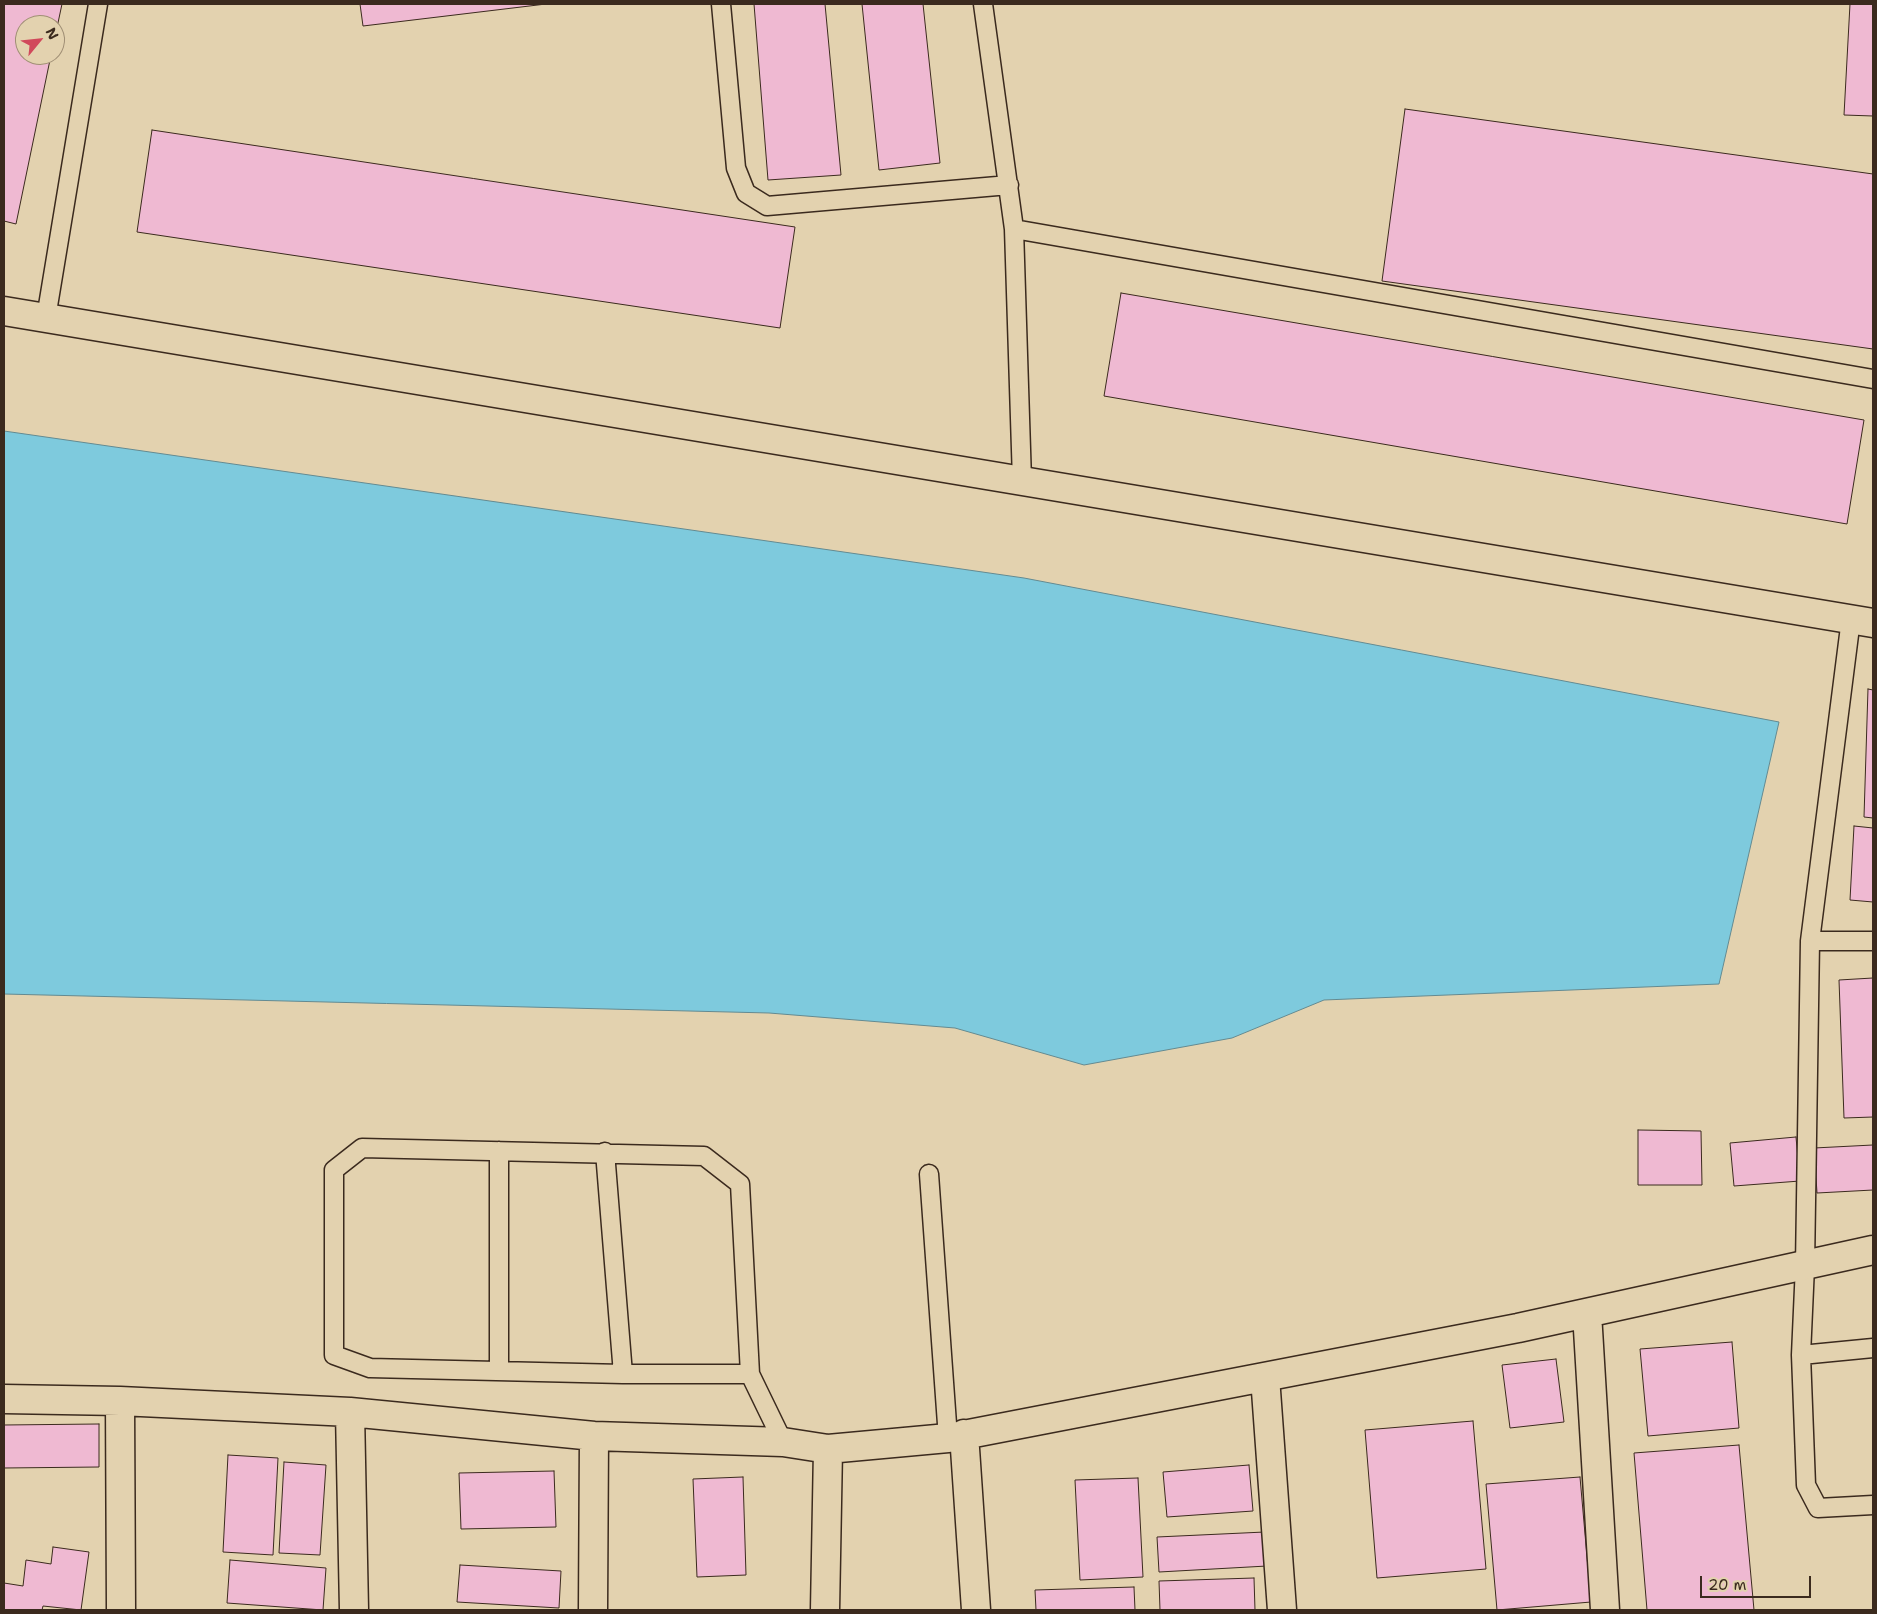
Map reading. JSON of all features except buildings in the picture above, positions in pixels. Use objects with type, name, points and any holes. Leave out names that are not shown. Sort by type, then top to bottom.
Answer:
[{"type":"street","points":[[4,311],[1862,621]]},
{"type":"street","points":[[4,1399],[120,1401],[350,1412],[594,1436],[783,1442],[828,1449],[956,1436],[1587,1314],[1873,1250]]},
{"type":"street","points":[[1587,1314],[1605,1610]]},
{"type":"street","points":[[1265,1377],[1282,1610]]},
{"type":"street","points":[[120,1401],[121,1610]]},
{"type":"street","points":[[350,1412],[354,1610]]},
{"type":"street","points":[[593,1610],[594,1436]]},
{"type":"street","points":[[956,1436],[976,1610]]},
{"type":"street","points":[[825,1610],[828,1449]]},
{"type":"lane","points":[[46,318],[98,4]]},
{"type":"lane","points":[[721,4],[736,168],[746,193],[767,206],[1009,185]]},
{"type":"lane","points":[[984,4],[1014,229],[1022,481]]},
{"type":"lane","points":[[1014,229],[1873,379]]},
{"type":"lane","points":[[1862,621],[1810,941],[1805,1266],[1800,1355],[1806,1485],[1818,1508],[1873,1505]]},
{"type":"lane","points":[[1810,941],[1873,941]]},
{"type":"lane","points":[[750,1374],[623,1374],[370,1368],[334,1355],[334,1170],[362,1148],[605,1152],[704,1156],[740,1184],[750,1374],[783,1442]]},
{"type":"lane","points":[[499,1371],[500,1151]]},
{"type":"lane","points":[[605,1152],[623,1374]]},
{"type":"lane","points":[[929,1174],[956,1436]]},
{"type":"lane","points":[[1800,1355],[1873,1348]]},
{"type":"water","points":[[4,431],[1024,578],[1779,722],[1719,984],[1324,1000],[1232,1038],[1084,1065],[955,1028],[769,1013],[4,994]]}]
